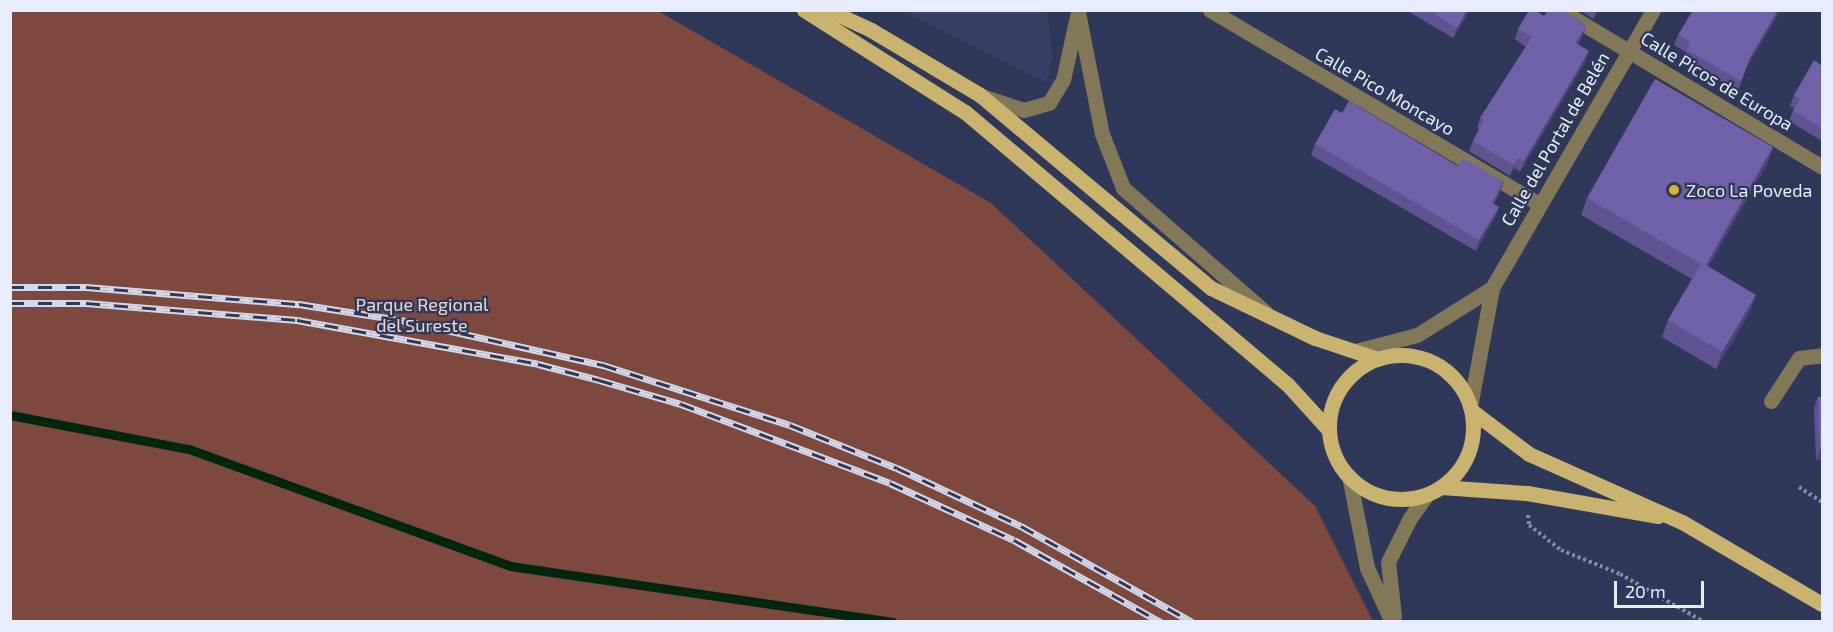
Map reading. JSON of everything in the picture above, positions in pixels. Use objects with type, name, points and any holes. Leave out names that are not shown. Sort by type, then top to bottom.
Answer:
[{"type":"main road","points":[[804,10],[965,112],[1288,385],[1329,430]]},
{"type":"main road","points":[[828,10],[871,30],[980,95],[1211,288],[1277,322],[1378,359]]},
{"type":"main road","points":[[1471,409],[1473,436],[1466,460],[1442,487],[1427,495],[1394,499],[1377,495],[1349,476],[1335,455],[1329,430],[1331,413],[1341,388],[1359,369],[1378,359],[1401,356],[1434,364],[1453,378],[1471,409],[1529,454],[1682,522],[1822,604]]},
{"type":"main road","points":[[1442,487],[1527,493],[1682,522]]},
{"type":"street","name":"Calle Pico Moncayo","points":[[1210,10],[1539,204]]},
{"type":"street","name":"Calle Picos de Europa","points":[[1560,10],[1822,167]]},
{"type":"street","name":"Calle del Portal de Belén","points":[[1492,288],[1653,10]]},
{"type":"street","points":[[980,95],[1024,110],[1049,103],[1063,80],[1078,11]]},
{"type":"street","points":[[1078,11],[1102,134],[1123,188],[1277,322]]},
{"type":"street","points":[[1355,351],[1417,335],[1492,288]]},
{"type":"street","points":[[1471,409],[1492,288]]},
{"type":"street","points":[[1771,401],[1798,358],[1822,355]]},
{"type":"street","points":[[1349,476],[1367,568],[1393,621]]},
{"type":"street","points":[[1393,621],[1388,562],[1410,518],[1427,495]]},
{"type":"path","points":[[1799,487],[1822,502]]},
{"type":"path","points":[[1527,493],[1529,525],[1561,550],[1620,574],[1704,621]]},
{"type":"shaded area","points":[[904,11],[1047,11],[1052,58],[1046,82]]},
{"type":"green space","name":"Parque Regional del Sureste","points":[[10,11],[658,11],[991,203],[1315,506],[1373,621],[11,621]]},
{"type":"building","points":[[1428,10],[1467,10],[1457,28]]},
{"type":"building","points":[[1529,10],[1534,10],[1544,16],[1548,10],[1563,10],[1587,25],[1576,43],[1589,51],[1524,161],[1518,158],[1514,165],[1473,141],[1484,120],[1480,118],[1532,37],[1518,29]]},
{"type":"building","points":[[1693,10],[1778,10],[1750,58],[1741,81],[1687,50],[1691,42],[1678,35]]},
{"type":"building","points":[[1814,60],[1822,66],[1822,128],[1793,111],[1800,99],[1794,95]]},
{"type":"building","name":"Zoco La Poveda","points":[[1655,79],[1773,147],[1706,265],[1756,295],[1722,352],[1668,320],[1701,264],[1587,198]]},
{"type":"building","points":[[1349,101],[1458,166],[1463,158],[1504,182],[1492,203],[1499,207],[1479,240],[1315,144],[1335,109],[1342,113]]},
{"type":"building","points":[[1818,397],[1822,397],[1822,449],[1820,449]]},
{"type":"waterway","points":[[10,415],[189,449],[510,566],[893,622]]},
{"type":"railway","points":[[10,287],[86,287],[299,304],[406,321],[603,365],[790,425],[897,468],[1021,526],[1192,622]]},
{"type":"railway","points":[[10,303],[86,303],[297,320],[538,364],[599,380],[681,404],[890,483],[1014,540],[1161,622]]},
{"type":"place","name":"Zoco La Poveda","points":[[1674,190]]}]
